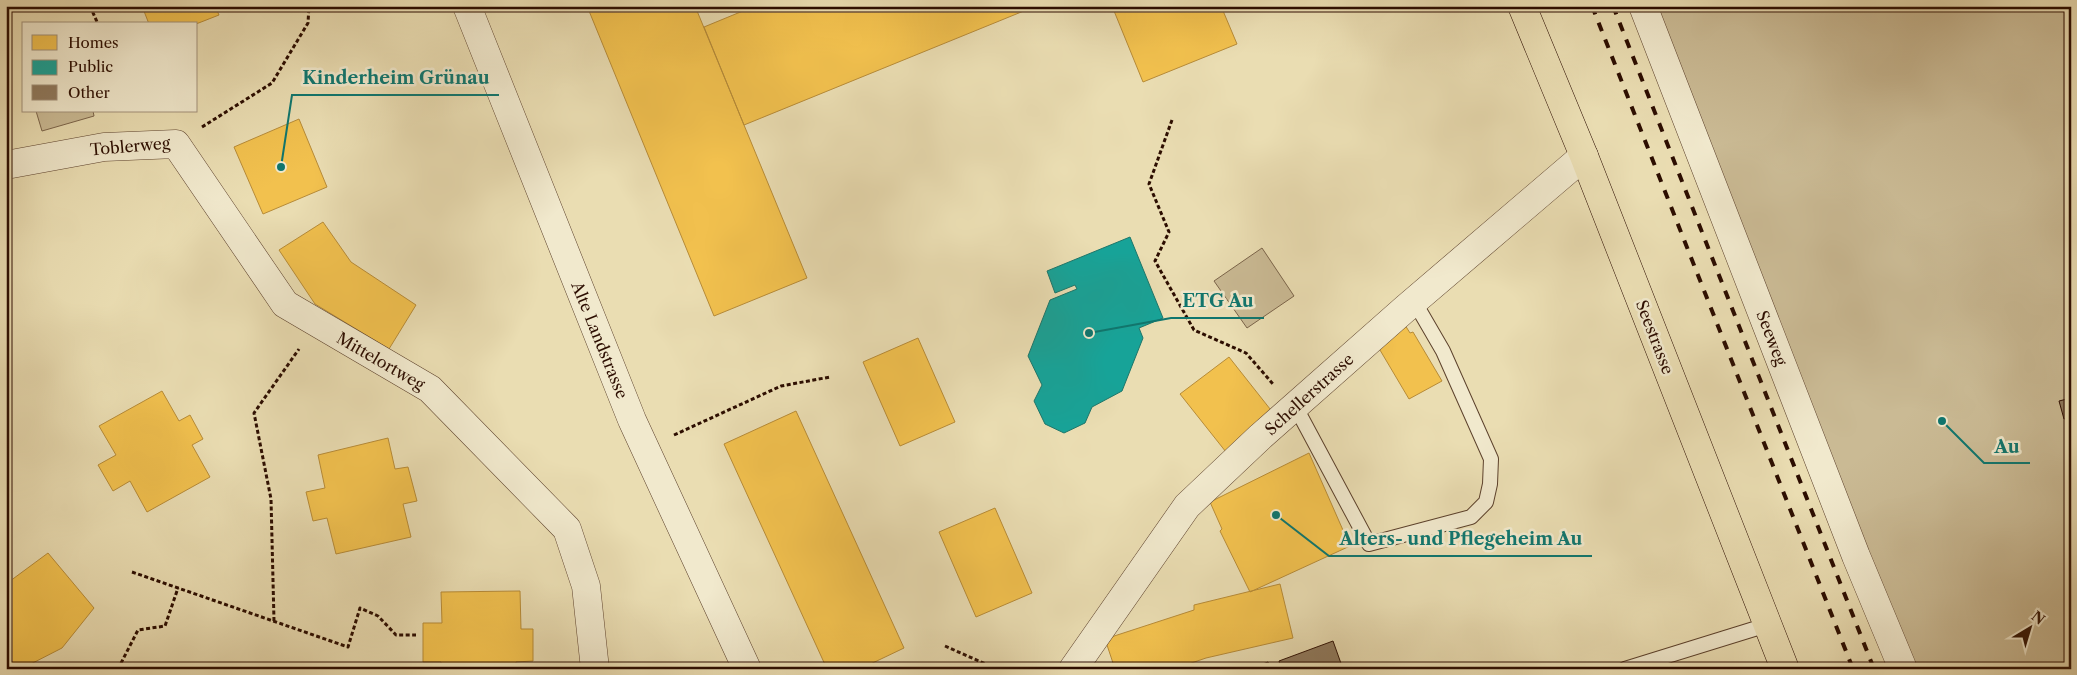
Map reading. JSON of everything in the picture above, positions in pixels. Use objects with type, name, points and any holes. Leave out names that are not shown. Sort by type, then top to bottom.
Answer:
[{"type":"main road","name":"Seestrasse","points":[[1522,6],[1584,156],[1785,669]]},
{"type":"street","name":"Alte Landstrasse","points":[[467,6],[632,420],[747,669]]},
{"type":"street","name":"Seeweg","points":[[1643,6],[1856,556],[1903,669]]},
{"type":"street","name":"Toblerweg","points":[[6,165],[104,147],[176,144]]},
{"type":"street","name":"Mittelortweg","points":[[176,144],[285,304],[430,389],[567,529],[586,586],[596,669]]},
{"type":"street","name":"Schellerstrasse","points":[[1073,669],[1187,506],[1293,408],[1414,301],[1584,156]]},
{"type":"lane","points":[[1293,408],[1301,417],[1369,544],[1471,517],[1486,502],[1490,484],[1491,459],[1443,351],[1414,301]]},
{"type":"lane","points":[[1625,669],[1767,625]]},
{"type":"path","points":[[90,6],[97,22]]},
{"type":"path","name":"Toblerweg","points":[[176,144],[272,83],[308,23],[308,6]]},
{"type":"path","points":[[1172,120],[1149,184],[1169,232],[1155,260],[1194,330],[1246,353],[1293,408]]},
{"type":"path","points":[[274,621],[271,499],[254,413],[317,324]]},
{"type":"path","points":[[673,435],[781,386],[830,377]]},
{"type":"path","points":[[132,572],[348,647],[360,608],[378,616],[396,635],[416,635]]},
{"type":"path","points":[[118,669],[138,630],[165,626],[178,588]]},
{"type":"path","points":[[945,646],[997,669]]},
{"type":"shaded area","points":[[1643,6],[2071,6],[2071,669],[1903,669]]},
{"type":"shaded area","points":[[36,112],[93,112],[94,116],[42,131]]},
{"type":"shaded area","points":[[1262,248],[1294,296],[1247,328],[1214,281]]},
{"type":"building: Homes","points":[[142,6],[215,6],[219,15],[198,23],[148,22]]},
{"type":"building: Homes","points":[[587,6],[695,6],[807,278],[714,316]]},
{"type":"building: Homes","points":[[755,6],[1036,6],[744,125],[704,27]]},
{"type":"building: Homes","points":[[1112,6],[1221,6],[1237,44],[1143,82]]},
{"type":"building: Homes","points":[[299,119],[327,187],[263,214],[234,147]]},
{"type":"building: Homes","points":[[323,222],[351,262],[416,305],[389,349],[315,304],[279,250]]},
{"type":"building: Homes","points":[[1405,325],[1410,333],[1413,332],[1442,381],[1409,399],[1377,345]]},
{"type":"building: Homes","points":[[918,338],[955,422],[900,446],[863,362]]},
{"type":"building: Homes","points":[[1229,357],[1274,414],[1226,452],[1180,394]]},
{"type":"building: Homes","points":[[162,391],[179,421],[190,415],[203,439],[192,445],[210,477],[147,512],[130,481],[113,491],[98,465],[116,455],[99,426]]},
{"type":"building: Homes","points":[[796,411],[904,648],[860,669],[827,669],[724,444]]},
{"type":"building: Homes","points":[[388,438],[395,469],[408,467],[417,501],[403,504],[411,537],[336,554],[327,518],[313,521],[306,492],[325,488],[318,455]]},
{"type":"building: Homes","points":[[1309,453],[1350,546],[1250,592],[1220,531],[1222,529],[1210,502]]},
{"type":"building: Homes","points":[[995,508],[1032,593],[976,617],[939,532]]},
{"type":"building: Homes","points":[[48,553],[94,608],[62,648],[21,669],[6,669],[6,584]]},
{"type":"building: Homes","points":[[1280,584],[1293,638],[1206,658],[1174,669],[1115,669],[1105,639],[1194,610],[1194,605]]},
{"type":"building: Homes","points":[[520,591],[521,629],[533,629],[533,661],[516,662],[516,669],[441,669],[441,662],[423,662],[423,623],[442,623],[441,592]]},
{"type":"building: Public","points":[[1130,237],[1163,318],[1139,328],[1143,338],[1122,391],[1092,407],[1085,423],[1064,433],[1045,424],[1034,401],[1042,385],[1028,356],[1050,300],[1077,289],[1075,285],[1055,293],[1047,271]]},
{"type":"building: Other","points":[[2071,398],[2071,417],[2064,419],[2059,401]]},
{"type":"building: Other","points":[[1333,641],[1343,669],[1281,669],[1279,661]]},
{"type":"building: Other","points":[[1268,662],[1271,669],[1249,669]]},
{"type":"railway","points":[[1592,6],[1853,669]]},
{"type":"railway","points":[[1613,6],[1874,669]]},
{"type":"place","name":"Kinderheim Grünau","points":[[281,167]]},
{"type":"place","name":"ETG Au","points":[[1089,333]]},
{"type":"place","name":"Au","points":[[1942,421]]},
{"type":"place","name":"Alters- und Pflegeheim Au","points":[[1276,515]]}]
